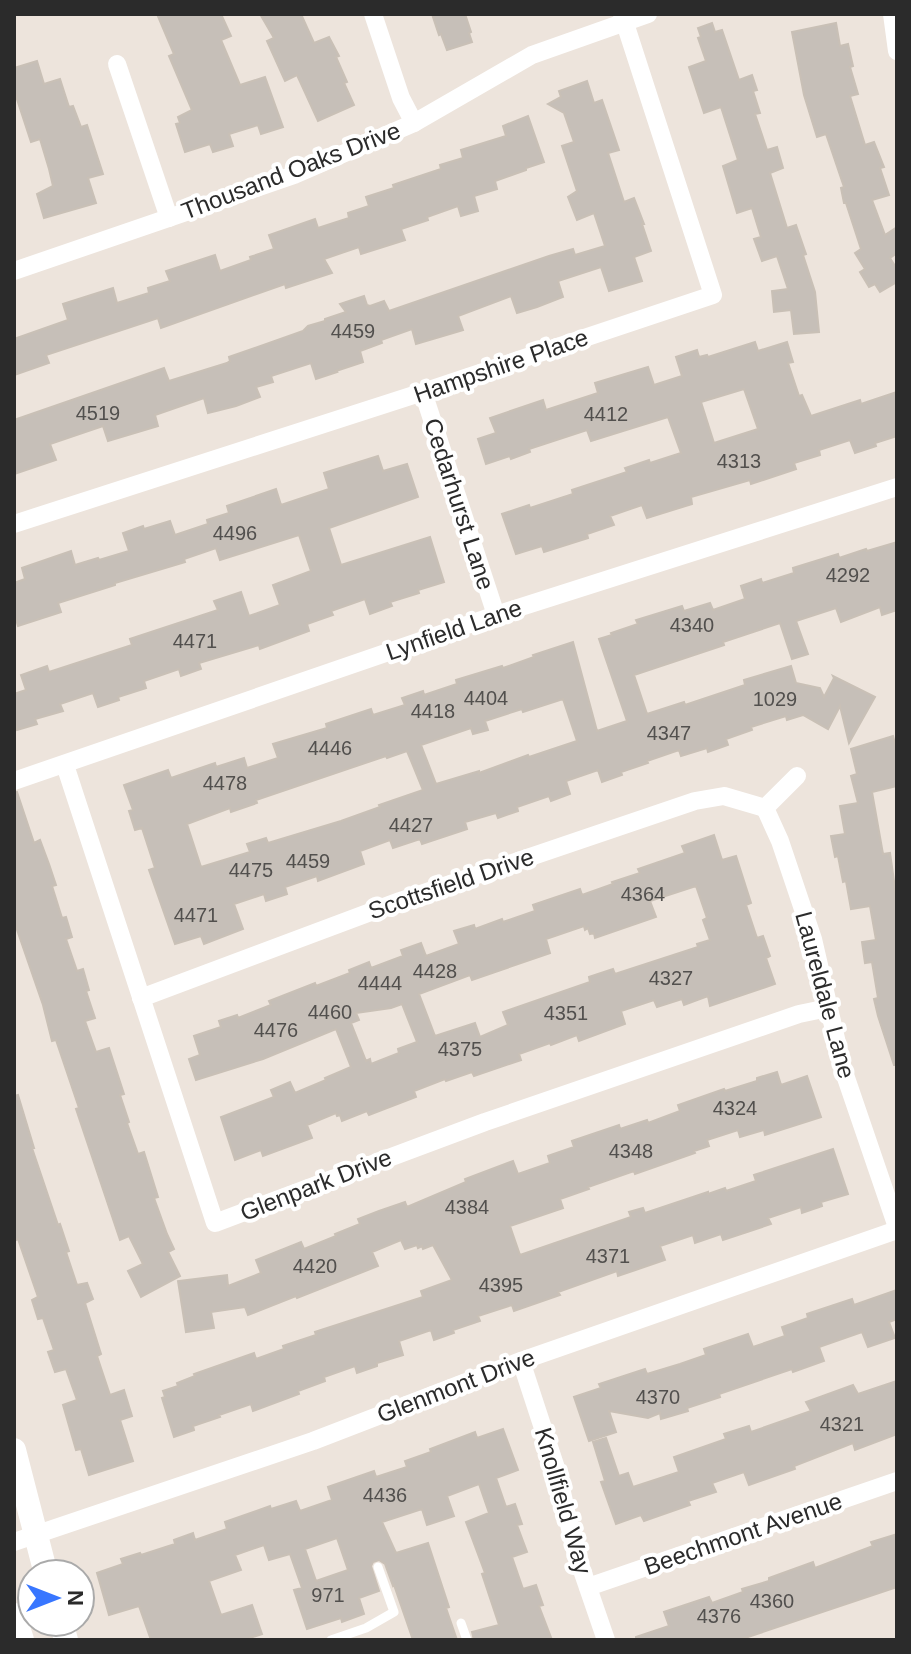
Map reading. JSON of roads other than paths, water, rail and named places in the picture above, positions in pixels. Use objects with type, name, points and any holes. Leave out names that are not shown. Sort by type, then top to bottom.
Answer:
[{"type":"main road","points":[[14,1450],[25,1538],[37,1558]]},
{"type":"main road","points":[[14,1615],[22,1640]]},
{"type":"street","points":[[373,14],[401,98],[414,123]]},
{"type":"street","name":"Thousand Oaks Drive","points":[[14,271],[294,175],[414,123],[532,55],[624,18],[648,14]]},
{"type":"street","points":[[892,14],[897,51]]},
{"type":"street","name":"Hampshire Place","points":[[14,524],[713,295],[624,18]]},
{"type":"street","points":[[117,64],[169,218]]},
{"type":"street","name":"Cedarhurst Lane","points":[[423,392],[496,615]]},
{"type":"street","name":"Lynfield Lane","points":[[14,781],[496,615],[897,487]]},
{"type":"street","name":"Glenpark Drive","points":[[65,765],[215,1223],[485,1122],[799,1014],[828,1008]]},
{"type":"street","points":[[765,808],[797,776]]},
{"type":"street","name":"Scottsfield Drive","points":[[141,998],[400,901],[695,801],[724,796],[765,808]]},
{"type":"street","name":"Laureldale Lane","points":[[765,808],[780,841],[813,939],[843,1069],[897,1229]]},
{"type":"street","name":"Glenmont Drive","points":[[25,1538],[313,1441],[521,1361],[897,1229]]},
{"type":"street","name":"Knollfield Way","points":[[521,1361],[558,1474],[574,1547],[606,1640]]},
{"type":"street","name":"Beechmont Avenue","points":[[588,1587],[897,1481]]},
{"type":"lane","points":[[331,1640],[366,1628],[394,1612],[378,1567]]},
{"type":"lane","points":[[461,1623],[467,1640]]}]
